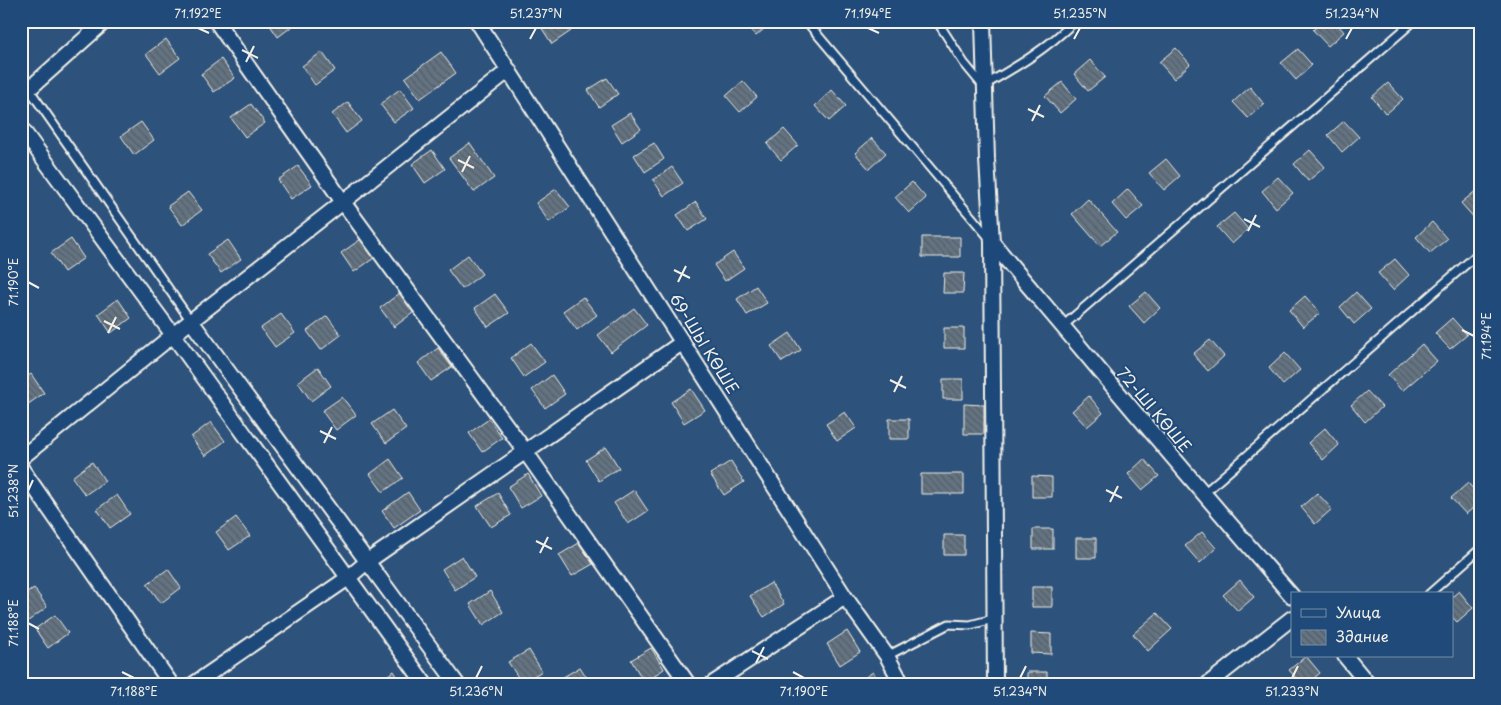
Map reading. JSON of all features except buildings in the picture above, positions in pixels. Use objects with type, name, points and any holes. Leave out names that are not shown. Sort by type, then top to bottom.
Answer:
[{"type":"street","points":[[25,88],[105,21]]},
{"type":"street","points":[[216,21],[343,202],[525,451],[688,684]]},
{"type":"street","points":[[983,21],[984,86],[992,242],[995,684]]},
{"type":"street","name":"69-ШЫ КӨШЕ","points":[[484,23],[510,70],[845,597],[887,656],[902,684]]},
{"type":"street","points":[[21,458],[173,335],[510,70]]},
{"type":"street","points":[[21,128],[425,684]]},
{"type":"street","name":"72-ШІ КӨШЕ","points":[[992,242],[1203,494],[1291,595]]},
{"type":"street","points":[[191,321],[458,684]]},
{"type":"street","points":[[194,684],[683,342]]},
{"type":"street","points":[[21,468],[172,684]]},
{"type":"street","points":[[712,684],[845,597]]},
{"type":"street","points":[[1208,684],[1291,619]]},
{"type":"street","points":[[1351,658],[1368,684]]},
{"type":"lane","points":[[806,21],[992,242]]},
{"type":"lane","points":[[937,21],[964,63],[984,86],[1054,42],[1074,21]]},
{"type":"lane","points":[[1063,326],[1414,21]]},
{"type":"lane","points":[[25,88],[191,321]]},
{"type":"lane","points":[[1203,494],[1480,252]]},
{"type":"lane","points":[[1431,592],[1480,549]]},
{"type":"lane","points":[[887,656],[949,624],[970,625],[994,619]]}]
